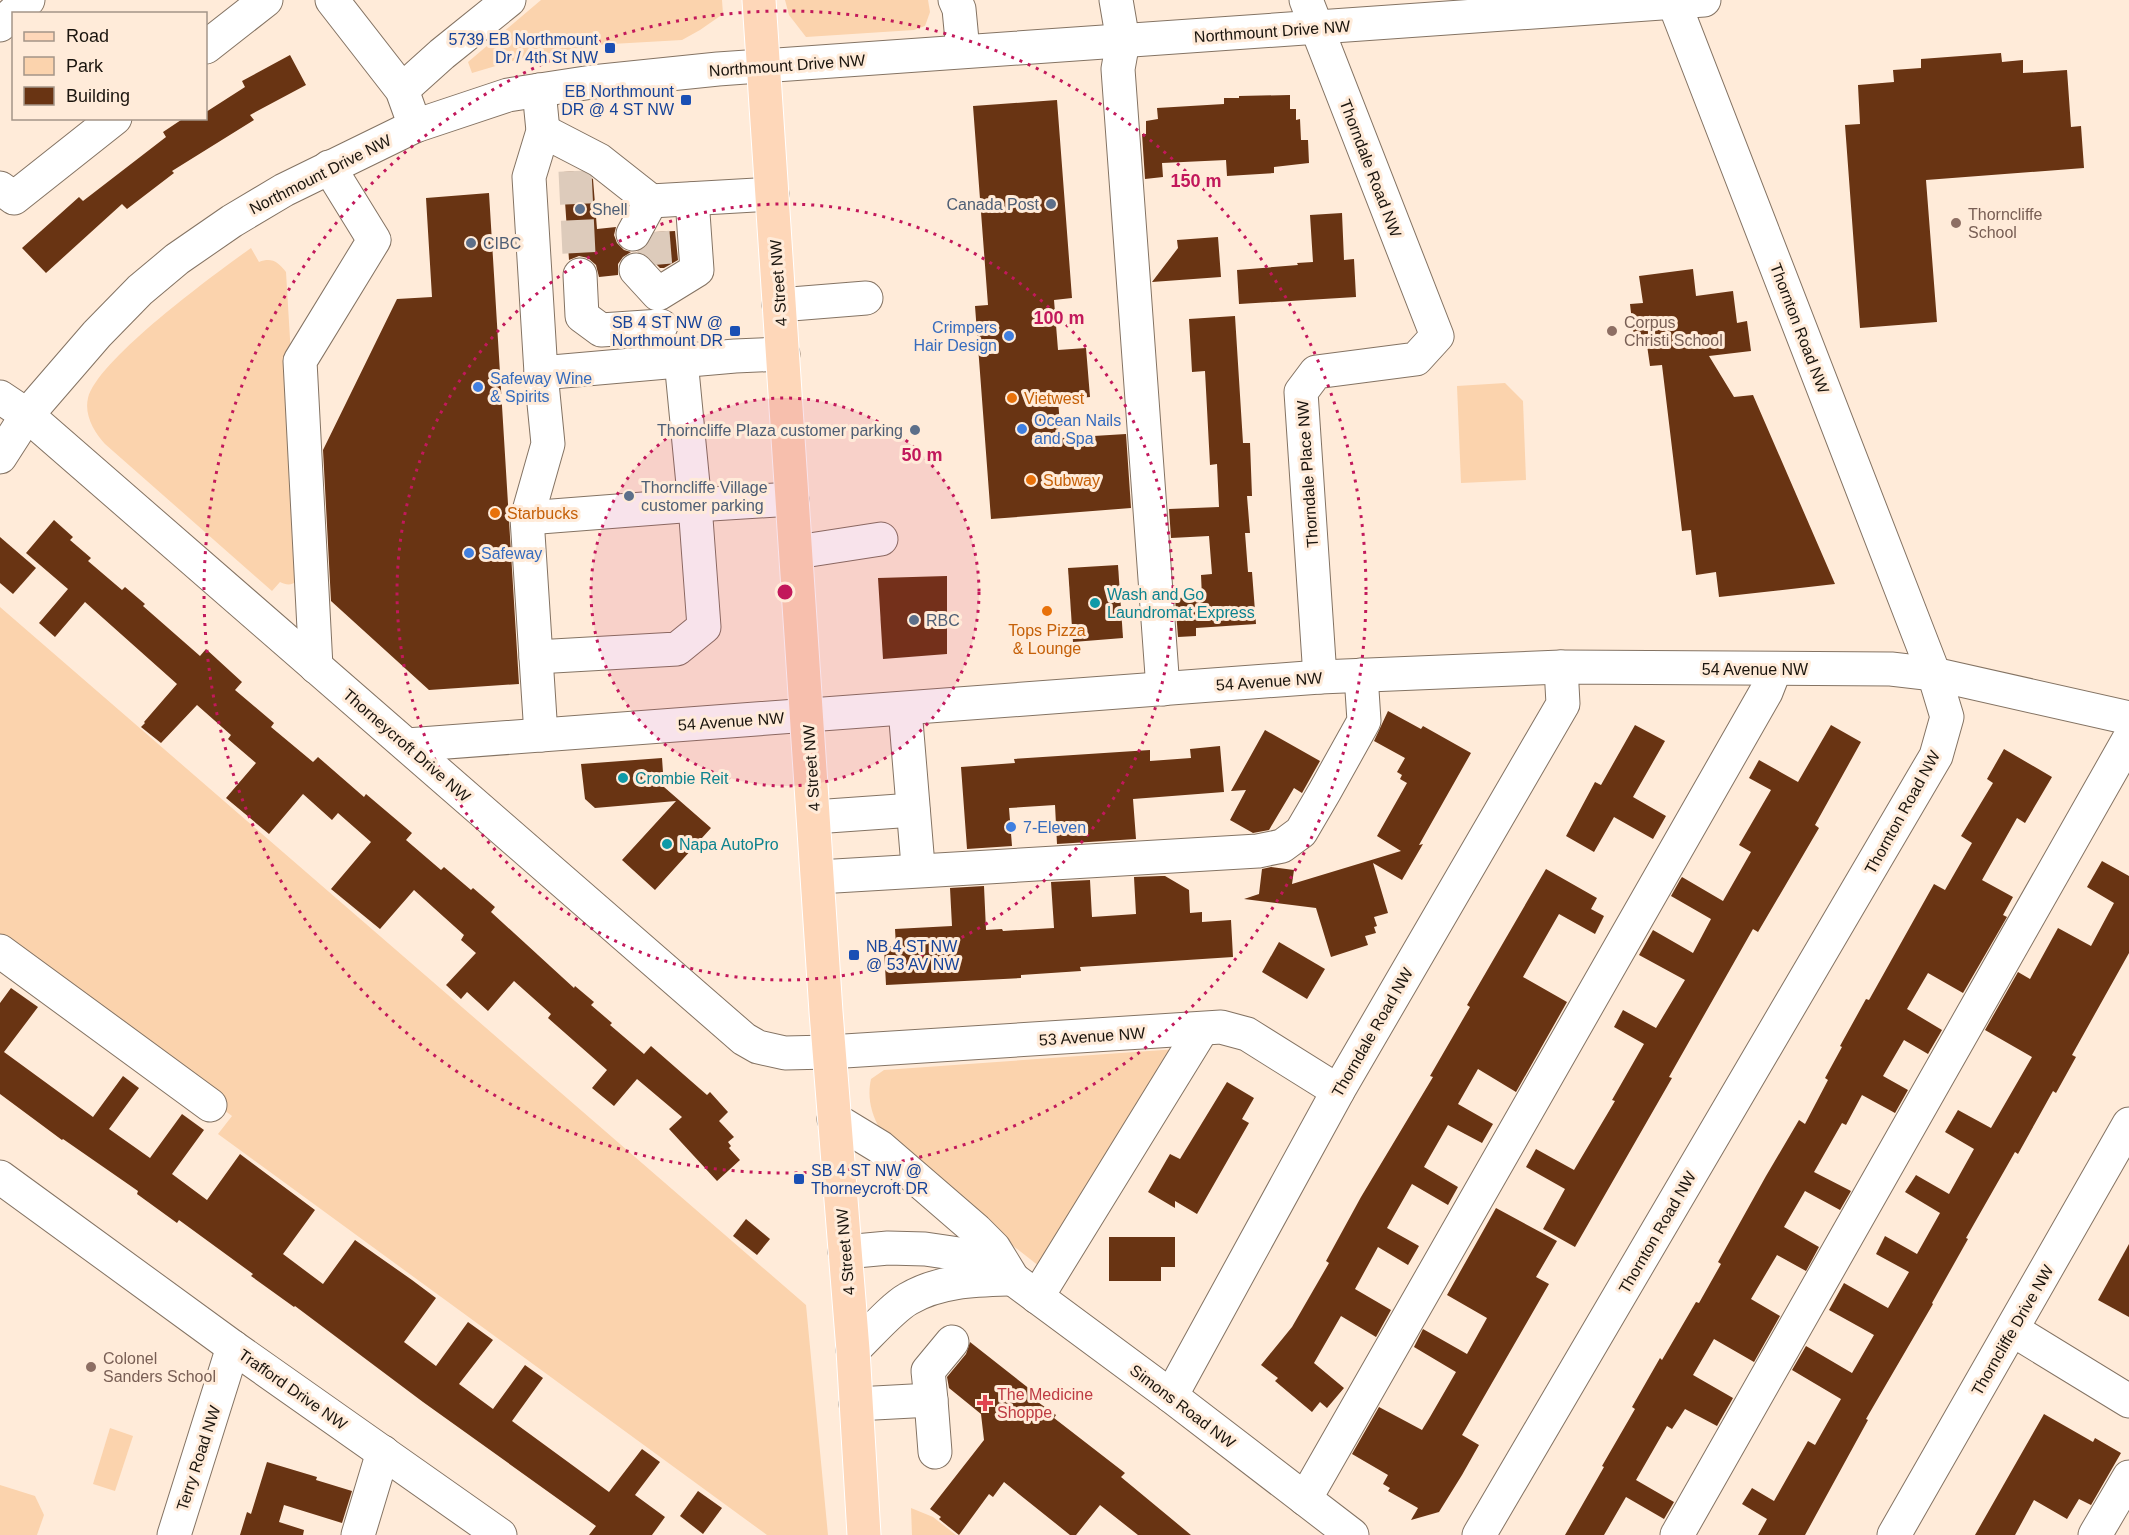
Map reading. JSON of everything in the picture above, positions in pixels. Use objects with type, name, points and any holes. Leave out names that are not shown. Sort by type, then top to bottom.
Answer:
[{"type":"main road","name":"4 Street NW","points":[[759,0],[864,1535]]},
{"type":"street","points":[[15,12],[28,0]]},
{"type":"street","points":[[207,46],[266,0]]},
{"type":"street","points":[[332,0],[402,90],[416,126]]},
{"type":"street","points":[[402,90],[442,54],[509,0]]},
{"type":"street","points":[[955,0],[959,9],[963,51]]},
{"type":"street","points":[[1116,0],[1123,41],[1118,69],[1163,689]]},
{"type":"street","name":"Northmount Drive NW","points":[[0,457],[27,415],[97,334],[140,291],[177,259],[232,221],[329,167],[416,126],[508,95],[592,82],[764,66],[1123,41],[1312,14],[1683,1]]},
{"type":"street","name":"Thornton Road NW","points":[[1479,1535],[1936,756],[1947,717],[1934,674],[1683,1]]},
{"type":"street","points":[[0,25],[12,14]]},
{"type":"street","name":"Thorndale Road NW","points":[[1312,14],[1437,336]]},
{"type":"street","points":[[539,90],[543,131],[529,177],[541,373],[548,444],[527,518],[541,735]]},
{"type":"street","points":[[0,188],[14,198],[112,120]]},
{"type":"street","points":[[543,131],[574,159],[599,160],[646,222],[692,199],[772,194]]},
{"type":"street","points":[[316,667],[300,361],[374,240],[329,167]]},
{"type":"street","points":[[580,275],[582,316],[601,330],[653,290],[698,270],[692,199]]},
{"type":"street","points":[[536,657],[676,648],[704,627],[695,505],[672,361],[653,290]]},
{"type":"street","points":[[779,305],[866,298]]},
{"type":"street","name":"Thorndale Place NW","points":[[1320,677],[1301,392],[1316,372],[1416,359],[1437,336]]},
{"type":"street","points":[[541,373],[783,354]]},
{"type":"street","name":"Thorneycroft Drive NW","points":[[0,397],[27,415],[744,1038],[758,1047],[784,1053],[830,1052]]},
{"type":"street","points":[[527,518],[792,499]]},
{"type":"street","points":[[797,552],[881,539]]},
{"type":"street","name":"54 Avenue NW","points":[[407,745],[1320,677],[1561,668],[1892,669],[1934,674],[2129,718]]},
{"type":"street","name":"Thorndale Road NW","points":[[1171,1396],[1338,1091],[1563,704],[1561,668]]},
{"type":"street","points":[[1305,1499],[1767,692],[1775,669]]},
{"type":"street","points":[[818,877],[1258,851],[1282,846],[1301,832],[1364,722],[1360,675]]},
{"type":"street","points":[[905,709],[917,854]]},
{"type":"street","points":[[1677,1535],[2129,739]]},
{"type":"street","points":[[814,817],[913,810]]},
{"type":"street","points":[[0,951],[210,1105]]},
{"type":"street","name":"53 Avenue NW","points":[[830,1052],[1221,1027],[1247,1034],[1338,1091]]},
{"type":"street","points":[[853,1350],[906,1299],[928,1290],[962,1281],[1025,1288],[1202,1029]]},
{"type":"street","name":"Simons Road NW","points":[[834,1119],[880,1147],[976,1230],[994,1248],[1025,1288]]},
{"type":"street","name":"Thorncliffe Drive NW","points":[[1894,1535],[2129,1125]]},
{"type":"street","name":"Trafford Drive NW","points":[[0,1177],[233,1347],[500,1535]]},
{"type":"street","name":"Simons Road NW","points":[[845,1252],[888,1248],[959,1254],[1025,1288],[1171,1396],[1352,1535]]},
{"type":"street","points":[[2013,1330],[2129,1401]]},
{"type":"street","points":[[935,1452],[928,1371],[952,1342]]},
{"type":"street","name":"Terry Road NW","points":[[174,1535],[233,1347]]},
{"type":"street","points":[[856,1404],[931,1400]]},
{"type":"street","points":[[358,1535],[383,1452]]},
{"type":"street","points":[[2095,1535],[2129,1478]]},
{"type":"green space","points":[[541,0],[722,0],[723,14],[682,40],[594,45],[523,58],[472,73],[468,62]]},
{"type":"green space","points":[[785,0],[928,0],[930,12],[925,26],[914,30],[806,37],[789,15]]},
{"type":"green space","points":[[251,248],[259,262],[274,261],[286,272],[304,573],[294,583],[280,582],[272,591],[105,444],[94,429],[87,411],[88,398],[96,381],[135,340],[212,276]]},
{"type":"green space","points":[[1505,383],[1523,401],[1526,480],[1461,483],[1457,386]]},
{"type":"green space","points":[[0,607],[806,1305],[828,1535],[767,1535],[218,1134],[232,1116],[0,942]]},
{"type":"green space","points":[[1177,1049],[1044,1270],[901,1158],[881,1132],[872,1112],[871,1079],[884,1070]]},
{"type":"green space","points":[[110,1428],[133,1436],[115,1491],[93,1484]]},
{"type":"green space","points":[[0,1485],[35,1496],[44,1515],[37,1535],[0,1535]]},
{"type":"green space","points":[[911,1508],[933,1517],[956,1535],[912,1535]]},
{"type":"building","points":[[2001,53],[2002,62],[2023,60],[2023,73],[2067,70],[2071,127],[2081,126],[2084,168],[1926,180],[1937,322],[1860,328],[1845,125],[1860,124],[1858,85],[1894,82],[1893,70],[1921,68],[1921,59]]},
{"type":"building","points":[[290,55],[306,85],[250,115],[254,120],[172,171],[174,173],[127,209],[122,204],[46,273],[22,248],[79,197],[83,201],[166,137],[163,132],[181,120],[207,120],[207,111],[245,87],[242,81]]},
{"type":"building","points":[[1290,95],[1290,109],[1296,109],[1296,120],[1300,119],[1301,140],[1308,140],[1309,163],[1274,167],[1274,173],[1227,176],[1226,160],[1162,163],[1163,177],[1145,179],[1142,134],[1146,134],[1146,121],[1158,119],[1157,108],[1224,104],[1224,98],[1239,98],[1239,96]]},
{"type":"building","points":[[1057,100],[1072,298],[1054,300],[1058,350],[1086,348],[1090,397],[1058,400],[1061,438],[1126,434],[1131,508],[991,519],[975,306],[988,305],[973,106]]},
{"type":"building","points":[[580,171],[593,179],[597,229],[616,227],[614,235],[617,243],[624,250],[631,252],[618,264],[618,275],[599,277],[596,265],[588,258],[579,256],[569,260],[563,172]]},
{"type":"building","points":[[489,193],[519,684],[429,690],[331,601],[323,450],[397,299],[432,297],[426,198]]},
{"type":"building","points":[[1342,213],[1344,260],[1354,259],[1356,297],[1239,304],[1237,270],[1313,262],[1310,215]]},
{"type":"building","points":[[675,231],[678,260],[664,268],[660,268],[642,252],[637,252],[643,250],[655,232]]},
{"type":"building","points":[[1218,237],[1221,277],[1152,282],[1178,248],[1177,240]]},
{"type":"building","points":[[1693,269],[1696,296],[1733,291],[1737,323],[1747,321],[1751,351],[1709,356],[1734,397],[1753,395],[1835,584],[1719,597],[1716,572],[1696,575],[1691,530],[1682,531],[1662,365],[1650,366],[1646,338],[1634,339],[1630,304],[1643,303],[1639,276]]},
{"type":"building","points":[[1235,316],[1243,443],[1250,443],[1252,496],[1247,496],[1250,533],[1245,533],[1248,572],[1252,572],[1256,624],[1196,628],[1196,636],[1178,637],[1175,598],[1202,597],[1201,575],[1212,574],[1209,536],[1171,538],[1169,509],[1219,507],[1217,464],[1210,465],[1205,371],[1192,372],[1189,319]]},
{"type":"building","points":[[54,520],[73,537],[70,540],[91,558],[88,561],[122,590],[125,587],[200,656],[206,649],[242,682],[235,690],[274,723],[271,727],[313,762],[318,757],[364,797],[366,794],[412,833],[406,840],[441,870],[444,867],[495,907],[491,912],[574,988],[575,986],[594,1002],[591,1005],[612,1023],[610,1025],[644,1054],[651,1046],[707,1095],[710,1092],[728,1112],[719,1121],[734,1137],[728,1142],[731,1146],[729,1148],[740,1160],[717,1181],[669,1129],[682,1117],[637,1079],[614,1106],[592,1088],[607,1070],[548,1018],[551,1014],[514,981],[488,1011],[467,992],[461,999],[446,985],[476,953],[461,940],[464,935],[414,890],[380,929],[331,889],[371,842],[338,813],[332,820],[303,794],[269,834],[226,798],[256,763],[228,739],[231,735],[197,705],[161,743],[141,727],[177,684],[85,602],[55,637],[39,623],[68,589],[26,553]]},
{"type":"building","points":[[0,537],[36,568],[13,594],[0,583]]},
{"type":"building","name":"Wash and Go Laundromat Express","points":[[1118,565],[1123,638],[1073,642],[1068,568]]},
{"type":"building","points":[[947,576],[947,654],[883,659],[878,578]]},
{"type":"building","points":[[1388,711],[1421,729],[1423,726],[1471,753],[1402,880],[1373,863],[1388,913],[1374,917],[1377,926],[1374,927],[1376,933],[1365,936],[1368,945],[1331,957],[1316,908],[1244,899],[1259,894],[1262,869],[1271,867],[1294,870],[1292,884],[1401,851],[1377,836],[1407,783],[1400,779],[1402,775],[1397,772],[1405,758],[1374,741]]},
{"type":"building","points":[[1635,725],[1665,741],[1633,797],[1666,816],[1653,839],[1614,817],[1594,852],[1566,836],[1595,782],[1601,785]]},
{"type":"building","points":[[1831,725],[1861,742],[1815,825],[1819,828],[1758,932],[1753,929],[1669,1077],[1672,1078],[1575,1247],[1543,1229],[1565,1189],[1526,1167],[1536,1149],[1574,1170],[1615,1101],[1612,1100],[1644,1044],[1614,1027],[1623,1010],[1656,1028],[1685,980],[1639,955],[1653,930],[1693,953],[1711,919],[1671,896],[1680,880],[1682,877],[1723,901],[1751,852],[1739,845],[1771,790],[1749,778],[1759,760],[1798,782]]},
{"type":"building","points":[[1265,730],[1320,761],[1302,793],[1294,788],[1269,830],[1253,833],[1230,820],[1246,790],[1231,791]]},
{"type":"building","points":[[1220,746],[1224,792],[1133,799],[1136,839],[1057,844],[1055,805],[1009,808],[1012,846],[967,849],[961,767],[1015,763],[1014,759],[1150,750],[1150,761],[1191,758],[1190,749]]},
{"type":"building","points":[[2004,749],[2052,777],[2025,823],[2017,818],[1982,880],[2013,897],[2003,915],[2007,917],[1963,993],[1928,973],[1907,1009],[1942,1030],[1928,1054],[1904,1040],[1883,1076],[1908,1090],[1895,1113],[1862,1095],[1846,1125],[1842,1123],[1814,1172],[1851,1191],[1840,1210],[1805,1191],[1784,1227],[1819,1247],[1806,1271],[1777,1255],[1751,1299],[1780,1316],[1754,1362],[1714,1339],[1693,1375],[1733,1398],[1717,1426],[1685,1409],[1672,1429],[1667,1426],[1636,1480],[1674,1502],[1664,1519],[1626,1497],[1604,1535],[1565,1535],[1635,1409],[1632,1407],[1696,1302],[1699,1303],[1721,1264],[1718,1262],[1766,1176],[1799,1120],[1805,1124],[1828,1080],[1825,1078],[1842,1047],[1840,1046],[1866,999],[1869,1000],[1934,884],[1945,890],[1972,843],[1961,836],[1993,783],[1987,779]]},
{"type":"building","points":[[662,758],[664,787],[711,828],[655,890],[622,860],[676,801],[595,808],[585,799],[581,764]]},
{"type":"building","points":[[2102,861],[2129,876],[2129,953],[2072,1055],[2076,1057],[2056,1093],[2053,1091],[2018,1154],[2015,1152],[1966,1238],[1968,1239],[1933,1304],[1866,1419],[1868,1420],[1805,1535],[1758,1535],[1767,1519],[1742,1504],[1752,1488],[1774,1501],[1808,1441],[1815,1445],[1841,1399],[1792,1370],[1806,1346],[1852,1373],[1874,1335],[1829,1310],[1844,1283],[1888,1308],[1909,1272],[1876,1254],[1885,1236],[1917,1254],[1940,1213],[1905,1192],[1916,1175],[1949,1194],[1974,1149],[1945,1132],[1958,1110],[1991,1128],[2032,1057],[1985,1030],[2018,972],[2030,979],[2058,928],[2091,946],[2114,903],[2087,887]]},
{"type":"building","points":[[1546,869],[1597,898],[1591,909],[1604,916],[1595,934],[1559,914],[1523,977],[1567,1002],[1516,1092],[1478,1069],[1458,1104],[1493,1124],[1482,1143],[1448,1125],[1424,1167],[1458,1187],[1448,1205],[1412,1184],[1387,1228],[1419,1246],[1408,1265],[1378,1247],[1355,1289],[1391,1310],[1376,1337],[1341,1316],[1314,1363],[1344,1388],[1327,1408],[1320,1402],[1312,1412],[1275,1381],[1278,1378],[1261,1365],[1292,1327],[1329,1263],[1326,1261],[1361,1197],[1433,1077],[1430,1076],[1470,1007],[1467,1005]]},
{"type":"building","points":[[1165,876],[1189,890],[1190,913],[1202,912],[1202,922],[1231,920],[1233,957],[1080,967],[1081,971],[1021,975],[1021,978],[886,985],[884,947],[896,946],[895,929],[952,926],[950,888],[984,886],[986,930],[1002,929],[1003,931],[1054,928],[1051,882],[1090,880],[1092,917],[1136,914],[1134,877]]},
{"type":"building","points":[[1279,942],[1325,969],[1307,999],[1262,972]]},
{"type":"building","points":[[11,988],[38,1007],[4,1052],[93,1117],[123,1076],[139,1088],[109,1129],[150,1158],[182,1114],[204,1130],[172,1174],[207,1200],[240,1154],[315,1210],[283,1254],[323,1284],[355,1240],[412,1280],[436,1298],[404,1342],[436,1366],[468,1322],[493,1340],[459,1384],[493,1409],[525,1365],[543,1378],[512,1421],[609,1492],[642,1449],[660,1462],[635,1495],[665,1517],[652,1535],[589,1535],[596,1526],[251,1276],[253,1274],[179,1220],[177,1223],[137,1194],[138,1191],[62,1140],[0,1094],[0,1003]]},
{"type":"building","points":[[1227,1082],[1254,1098],[1242,1119],[1249,1123],[1197,1214],[1175,1201],[1175,1208],[1148,1192],[1170,1154],[1180,1159]]},
{"type":"building","points":[[1496,1208],[1557,1241],[1536,1277],[1549,1284],[1462,1435],[1479,1445],[1462,1475],[1439,1512],[1411,1520],[1418,1508],[1388,1491],[1390,1488],[1383,1484],[1388,1475],[1352,1454],[1379,1407],[1422,1430],[1456,1372],[1414,1347],[1423,1329],[1467,1354],[1487,1318],[1447,1295]]},
{"type":"building","points":[[746,1219],[770,1239],[757,1255],[733,1236]]},
{"type":"building","points":[[1109,1237],[1175,1237],[1175,1267],[1161,1267],[1161,1281],[1109,1281]]},
{"type":"building","points":[[2129,1244],[2129,1317],[2098,1300]]},
{"type":"building","points":[[970,1342],[1031,1390],[1028,1395],[1056,1415],[1054,1418],[1125,1473],[1121,1477],[1191,1535],[1138,1535],[1100,1505],[1076,1535],[1070,1535],[1004,1482],[993,1497],[989,1494],[959,1535],[939,1519],[941,1517],[930,1509],[984,1440],[981,1414],[949,1388],[947,1377],[966,1354]]},
{"type":"building","points":[[2044,1414],[2093,1442],[2095,1438],[2121,1453],[2091,1505],[2079,1499],[2067,1519],[2034,1500],[2015,1535],[1975,1535]]},
{"type":"building","points":[[267,1462],[317,1477],[316,1480],[352,1491],[342,1523],[284,1505],[279,1522],[304,1530],[303,1535],[240,1535],[247,1512],[251,1514]]},
{"type":"building","points":[[698,1491],[722,1508],[703,1534],[680,1516]]},
{"type":"tunnel","points":[[575,171],[580,275]]},
{"type":"tunnel","points":[[653,232],[656,269]]},
{"type":"place","name":"5739 EB Northmount Dr / 4th St NW","points":[[610,48]]},
{"type":"place","name":"EB Northmount DR @ 4 ST NW","points":[[686,100]]},
{"type":"place","name":"Canada Post","points":[[1051,204]]},
{"type":"place","name":"Shell","points":[[580,209]]},
{"type":"place","name":"Thorncliffe School","points":[[1956,223]]},
{"type":"place","name":"CIBC","points":[[471,243]]},
{"type":"place","name":"SB 4 ST NW @ Northmount DR","points":[[735,331]]},
{"type":"place","name":"Corpus Christi School","points":[[1612,331]]},
{"type":"place","name":"Crimpers Hair Design","points":[[1009,336]]},
{"type":"place","name":"Safeway Wine & Spirits","points":[[478,387]]},
{"type":"place","name":"Vietwest","points":[[1012,398]]},
{"type":"place","name":"Ocean Nails and Spa","points":[[1022,429]]},
{"type":"place","name":"Thorncliffe Plaza customer parking","points":[[915,430]]},
{"type":"place","name":"Subway","points":[[1031,480]]},
{"type":"place","name":"Thorncliffe Village customer parking","points":[[629,496]]},
{"type":"place","name":"Starbucks","points":[[495,513]]},
{"type":"place","name":"Safeway","points":[[469,553]]},
{"type":"place","name":"Wash and Go Laundromat Express","points":[[1095,603]]},
{"type":"place","name":"Tops Pizza & Lounge","points":[[1047,611]]},
{"type":"place","name":"RBC","points":[[914,620]]},
{"type":"place","name":"Crombie Reit","points":[[623,778]]},
{"type":"place","name":"7-Eleven","points":[[1011,827]]},
{"type":"place","name":"Napa AutoPro","points":[[667,844]]},
{"type":"place","name":"NB 4 ST NW @ 53 AV NW","points":[[854,955]]},
{"type":"place","name":"SB 4 ST NW @ Thorneycroft DR","points":[[799,1179]]},
{"type":"place","name":"Colonel Sanders School","points":[[91,1367]]},
{"type":"place","name":"The Medicine Shoppe","points":[[985,1403]]}]
